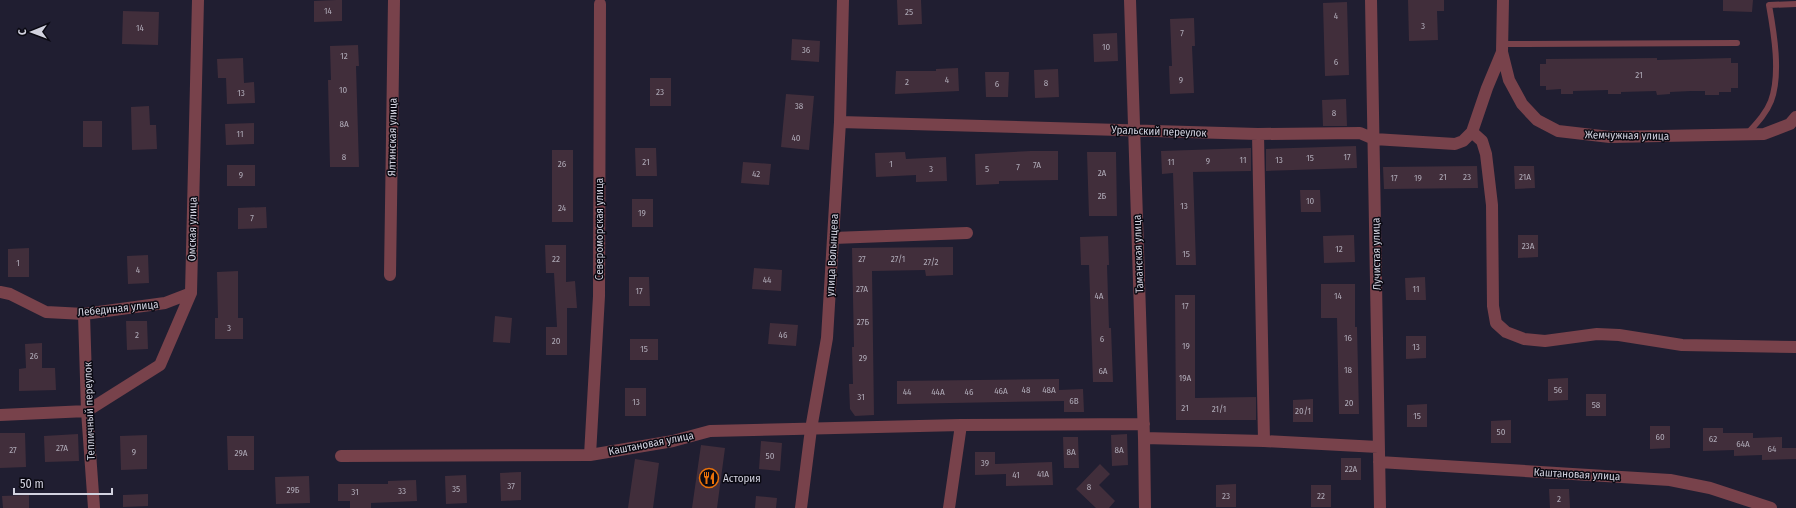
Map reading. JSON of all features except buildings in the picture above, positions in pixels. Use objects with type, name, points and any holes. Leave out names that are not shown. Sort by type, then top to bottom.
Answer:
[{"type":"street","name":"Омская улица","points":[[87,412],[160,365],[191,293],[198,0]]},
{"type":"street","name":"Ялтинская улица","points":[[390,275],[394,0]]},
{"type":"street","name":"улица Волынцева","points":[[801,508],[811,429],[827,338],[840,122],[843,0]]},
{"type":"street","name":"Таманская улица","points":[[1130,0],[1144,424],[1145,508]]},
{"type":"street","name":"Лучистая улица","points":[[1371,0],[1380,508]]},
{"type":"street","name":"Жемчужная улица","points":[[1502,1],[1502,48],[1509,80],[1522,104],[1537,120],[1558,131],[1610,137],[1764,134],[1790,124],[1796,117]]},
{"type":"street","name":"Североморская улица","points":[[590,455],[599,296],[600,4]]},
{"type":"street","points":[[1502,48],[1472,132],[1482,141],[1486,154],[1492,205],[1493,306],[1496,323],[1506,332],[1524,339],[1545,341],[1597,334],[1612,334],[1682,345],[1796,347]]},
{"type":"street","name":"Уральский переулок","points":[[840,122],[1258,134],[1360,133],[1374,139],[1455,144],[1463,141],[1472,132]]},
{"type":"street","points":[[1258,134],[1264,441]]},
{"type":"street","points":[[833,238],[967,233]]},
{"type":"street","name":"Лебединая улица","points":[[0,292],[10,294],[46,312],[84,314],[165,303],[191,293]]},
{"type":"street","name":"Тепличный переулок","points":[[84,314],[87,412],[94,508]]},
{"type":"street","points":[[0,415],[87,412]]},
{"type":"street","name":"Каштановая улица","points":[[341,456],[590,455],[673,441],[710,431],[961,425],[1144,424]]},
{"type":"street","points":[[949,508],[961,425]]},
{"type":"street","points":[[1144,438],[1264,441],[1378,447]]},
{"type":"street","name":"Каштановая улица","points":[[1379,462],[1670,480],[1710,488],[1771,508]]},
{"type":"lane","points":[[1746,135],[1763,116],[1771,101],[1774,85],[1774,36],[1770,2],[1796,4]]},
{"type":"lane","points":[[1502,48],[1737,43]]},
{"type":"place","name":"Астория","points":[[709,478]]}]
